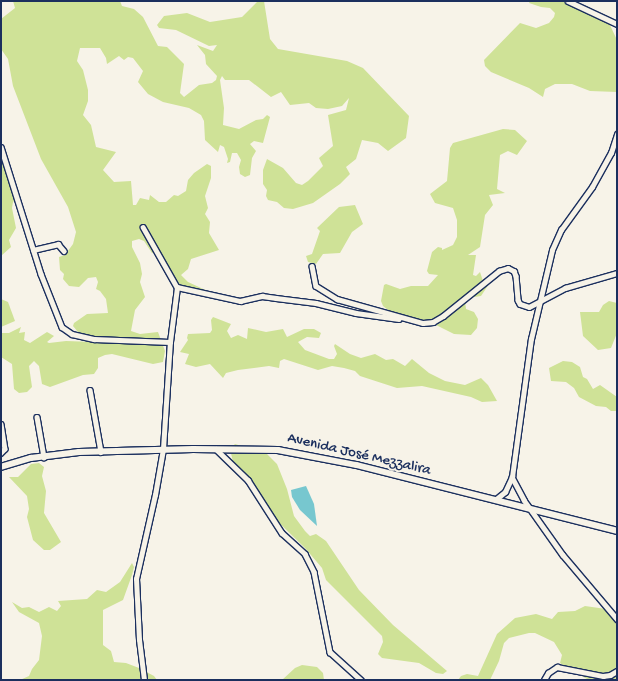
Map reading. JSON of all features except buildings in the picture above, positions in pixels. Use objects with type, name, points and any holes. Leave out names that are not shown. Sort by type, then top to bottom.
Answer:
[{"type":"main road","name":"Avenida José Mezzalira","points":[[1,466],[44,457],[101,452],[261,448],[357,465],[617,531]]},
{"type":"street","points":[[568,1],[616,23],[617,18]]},
{"type":"street","points":[[494,501],[505,492],[512,477],[531,340],[557,238],[592,186],[611,153],[617,134]]},
{"type":"street","points":[[1,147],[58,321],[67,331],[78,336],[94,339],[170,342]]},
{"type":"street","points":[[143,227],[177,287],[170,342],[163,450],[136,579],[139,640],[144,680]]},
{"type":"street","points":[[34,250],[58,244],[64,251]]},
{"type":"street","points":[[312,266],[316,286],[337,299],[388,312],[402,319]]},
{"type":"street","points":[[177,287],[231,300],[240,301],[262,296],[316,303],[356,313],[423,323],[433,322],[499,271],[508,268],[514,271],[516,276],[516,295],[520,304],[529,307],[539,304],[565,288],[617,273]]},
{"type":"street","points":[[90,390],[101,452]]},
{"type":"street","points":[[37,417],[44,457]]},
{"type":"street","points":[[1,424],[5,449],[1,452]]},
{"type":"street","points":[[216,449],[248,480],[278,527],[306,554],[314,572],[330,652],[361,680]]},
{"type":"street","points":[[512,477],[530,510],[598,598],[617,619]]},
{"type":"street","points":[[544,680],[548,672],[557,667],[603,676],[617,671]]},
{"type":"green space","points":[[13,1],[120,1],[122,6],[134,9],[143,17],[158,46],[167,47],[184,64],[180,93],[184,97],[199,85],[212,83],[216,80],[217,76],[206,64],[205,55],[197,45],[213,51],[217,45],[209,46],[176,30],[159,28],[157,25],[164,16],[187,13],[210,22],[242,17],[258,1],[264,1],[270,39],[278,49],[347,61],[363,68],[409,116],[406,138],[388,151],[378,143],[362,140],[356,159],[346,167],[350,174],[340,184],[313,203],[293,209],[284,208],[277,202],[268,200],[266,196],[267,190],[263,184],[263,170],[267,159],[283,168],[296,183],[302,185],[308,181],[323,166],[319,158],[333,146],[328,115],[346,110],[349,98],[342,106],[328,109],[316,108],[309,103],[290,105],[281,92],[271,97],[249,80],[225,80],[222,76],[220,80],[224,108],[223,125],[239,129],[256,120],[263,119],[267,115],[270,117],[263,143],[254,141],[250,144],[256,151],[252,158],[250,175],[245,177],[240,174],[241,160],[237,153],[232,153],[230,162],[227,163],[228,159],[224,147],[220,145],[218,152],[205,140],[204,121],[201,115],[189,108],[163,102],[148,94],[138,82],[143,71],[133,58],[128,57],[124,60],[119,56],[107,64],[100,48],[80,48],[77,61],[83,70],[88,90],[88,101],[83,115],[91,125],[96,147],[116,152],[103,170],[114,182],[131,181],[133,205],[136,205],[140,198],[149,200],[150,195],[159,202],[166,202],[174,195],[178,196],[186,191],[188,180],[194,173],[207,164],[211,166],[211,178],[205,196],[208,208],[205,214],[210,222],[209,233],[219,250],[191,259],[188,269],[181,275],[188,282],[212,293],[180,285],[162,267],[158,256],[152,253],[144,241],[139,239],[132,241],[132,247],[140,263],[142,274],[140,282],[145,297],[135,310],[131,331],[140,334],[158,332],[165,351],[163,362],[153,364],[112,354],[105,355],[98,358],[98,368],[94,374],[83,375],[50,387],[42,384],[39,366],[34,361],[29,366],[32,387],[27,392],[19,393],[14,389],[12,364],[1,357],[1,333],[9,333],[21,327],[19,333],[25,332],[24,340],[30,343],[47,332],[54,336],[47,342],[49,343],[66,341],[94,342],[98,341],[98,337],[96,339],[78,332],[73,326],[74,323],[87,314],[108,313],[106,299],[96,289],[98,282],[96,277],[88,278],[79,287],[69,286],[63,279],[64,274],[60,270],[59,257],[65,255],[73,244],[76,232],[68,207],[41,159],[13,86],[8,59],[1,49],[1,19],[15,8]]},
{"type":"green space","points":[[530,1],[562,1],[599,16],[609,23],[617,40],[617,92],[590,91],[572,84],[555,84],[545,89],[543,97],[529,88],[491,72],[485,66],[484,60],[520,23],[536,28],[549,23],[554,17],[555,13],[550,8],[529,3]]},
{"type":"green space","points":[[503,129],[515,130],[527,141],[517,155],[508,151],[500,155],[497,189],[505,193],[489,195],[493,205],[485,215],[480,247],[468,255],[476,255],[473,275],[476,276],[480,272],[483,281],[489,284],[481,296],[461,299],[465,301],[466,309],[474,312],[478,319],[477,328],[471,335],[454,334],[432,323],[397,317],[383,306],[381,301],[384,285],[400,289],[411,286],[428,286],[438,275],[429,274],[427,271],[432,252],[438,247],[442,248],[442,250],[453,245],[457,237],[457,220],[453,208],[435,203],[430,194],[447,181],[450,148],[453,143]]},
{"type":"green space","points":[[1,151],[18,197],[13,202],[12,208],[16,228],[9,240],[11,247],[1,256]]},
{"type":"green space","points":[[355,205],[363,224],[352,232],[340,253],[323,254],[316,264],[308,262],[306,256],[312,254],[320,231],[317,228],[339,207]]},
{"type":"green space","points":[[1,299],[8,302],[15,321],[1,327]]},
{"type":"green space","points":[[609,301],[617,303],[617,333],[611,348],[598,350],[583,336],[580,312],[599,312],[603,305]]},
{"type":"green space","points":[[213,317],[231,324],[227,331],[231,338],[238,335],[247,339],[248,328],[266,332],[283,329],[287,337],[304,329],[314,329],[321,333],[319,338],[307,337],[298,342],[305,350],[329,359],[334,359],[337,354],[335,344],[350,354],[361,358],[375,354],[386,360],[393,359],[405,366],[412,359],[429,373],[445,381],[465,385],[481,378],[488,385],[497,401],[482,402],[471,397],[422,386],[397,388],[360,376],[355,371],[344,368],[332,366],[318,370],[284,359],[280,361],[279,368],[269,366],[238,370],[226,373],[223,378],[210,364],[196,367],[185,364],[189,354],[180,352],[188,340],[188,334],[210,333]]},
{"type":"green space","points":[[563,361],[572,362],[580,367],[583,377],[587,379],[593,389],[600,385],[617,397],[617,411],[596,406],[579,397],[574,388],[566,382],[551,381],[549,368]]},
{"type":"green space","points":[[235,444],[267,454],[277,464],[287,489],[294,516],[305,531],[310,536],[316,534],[326,541],[359,590],[393,625],[447,671],[443,674],[436,673],[419,663],[382,658],[378,654],[383,642],[382,636],[326,580],[322,568],[305,548],[266,510],[233,462],[230,449]]},
{"type":"green space","points":[[39,463],[44,467],[42,476],[46,491],[44,513],[61,542],[50,550],[44,550],[33,540],[27,517],[29,509],[27,496],[9,477],[18,477],[31,464]]},
{"type":"green space","points":[[132,563],[134,567],[123,600],[103,610],[103,645],[111,651],[114,662],[126,663],[139,668],[154,676],[157,680],[20,680],[29,676],[39,660],[42,636],[39,623],[19,612],[12,602],[22,608],[29,607],[39,612],[49,607],[57,611],[61,606],[58,601],[87,599],[97,590],[106,592],[120,582]]},
{"type":"green space","points":[[585,606],[606,609],[617,618],[617,680],[589,680],[560,663],[562,655],[554,642],[535,633],[529,633],[509,638],[504,643],[499,661],[490,680],[458,680],[461,676],[467,674],[478,676],[497,634],[515,618],[536,614],[552,619],[558,612],[575,611]]},
{"type":"green space","points":[[302,665],[317,667],[323,673],[324,680],[282,680],[295,668]]},
{"type":"water","points":[[306,486],[314,504],[317,526],[300,510],[292,497],[291,490]]}]
